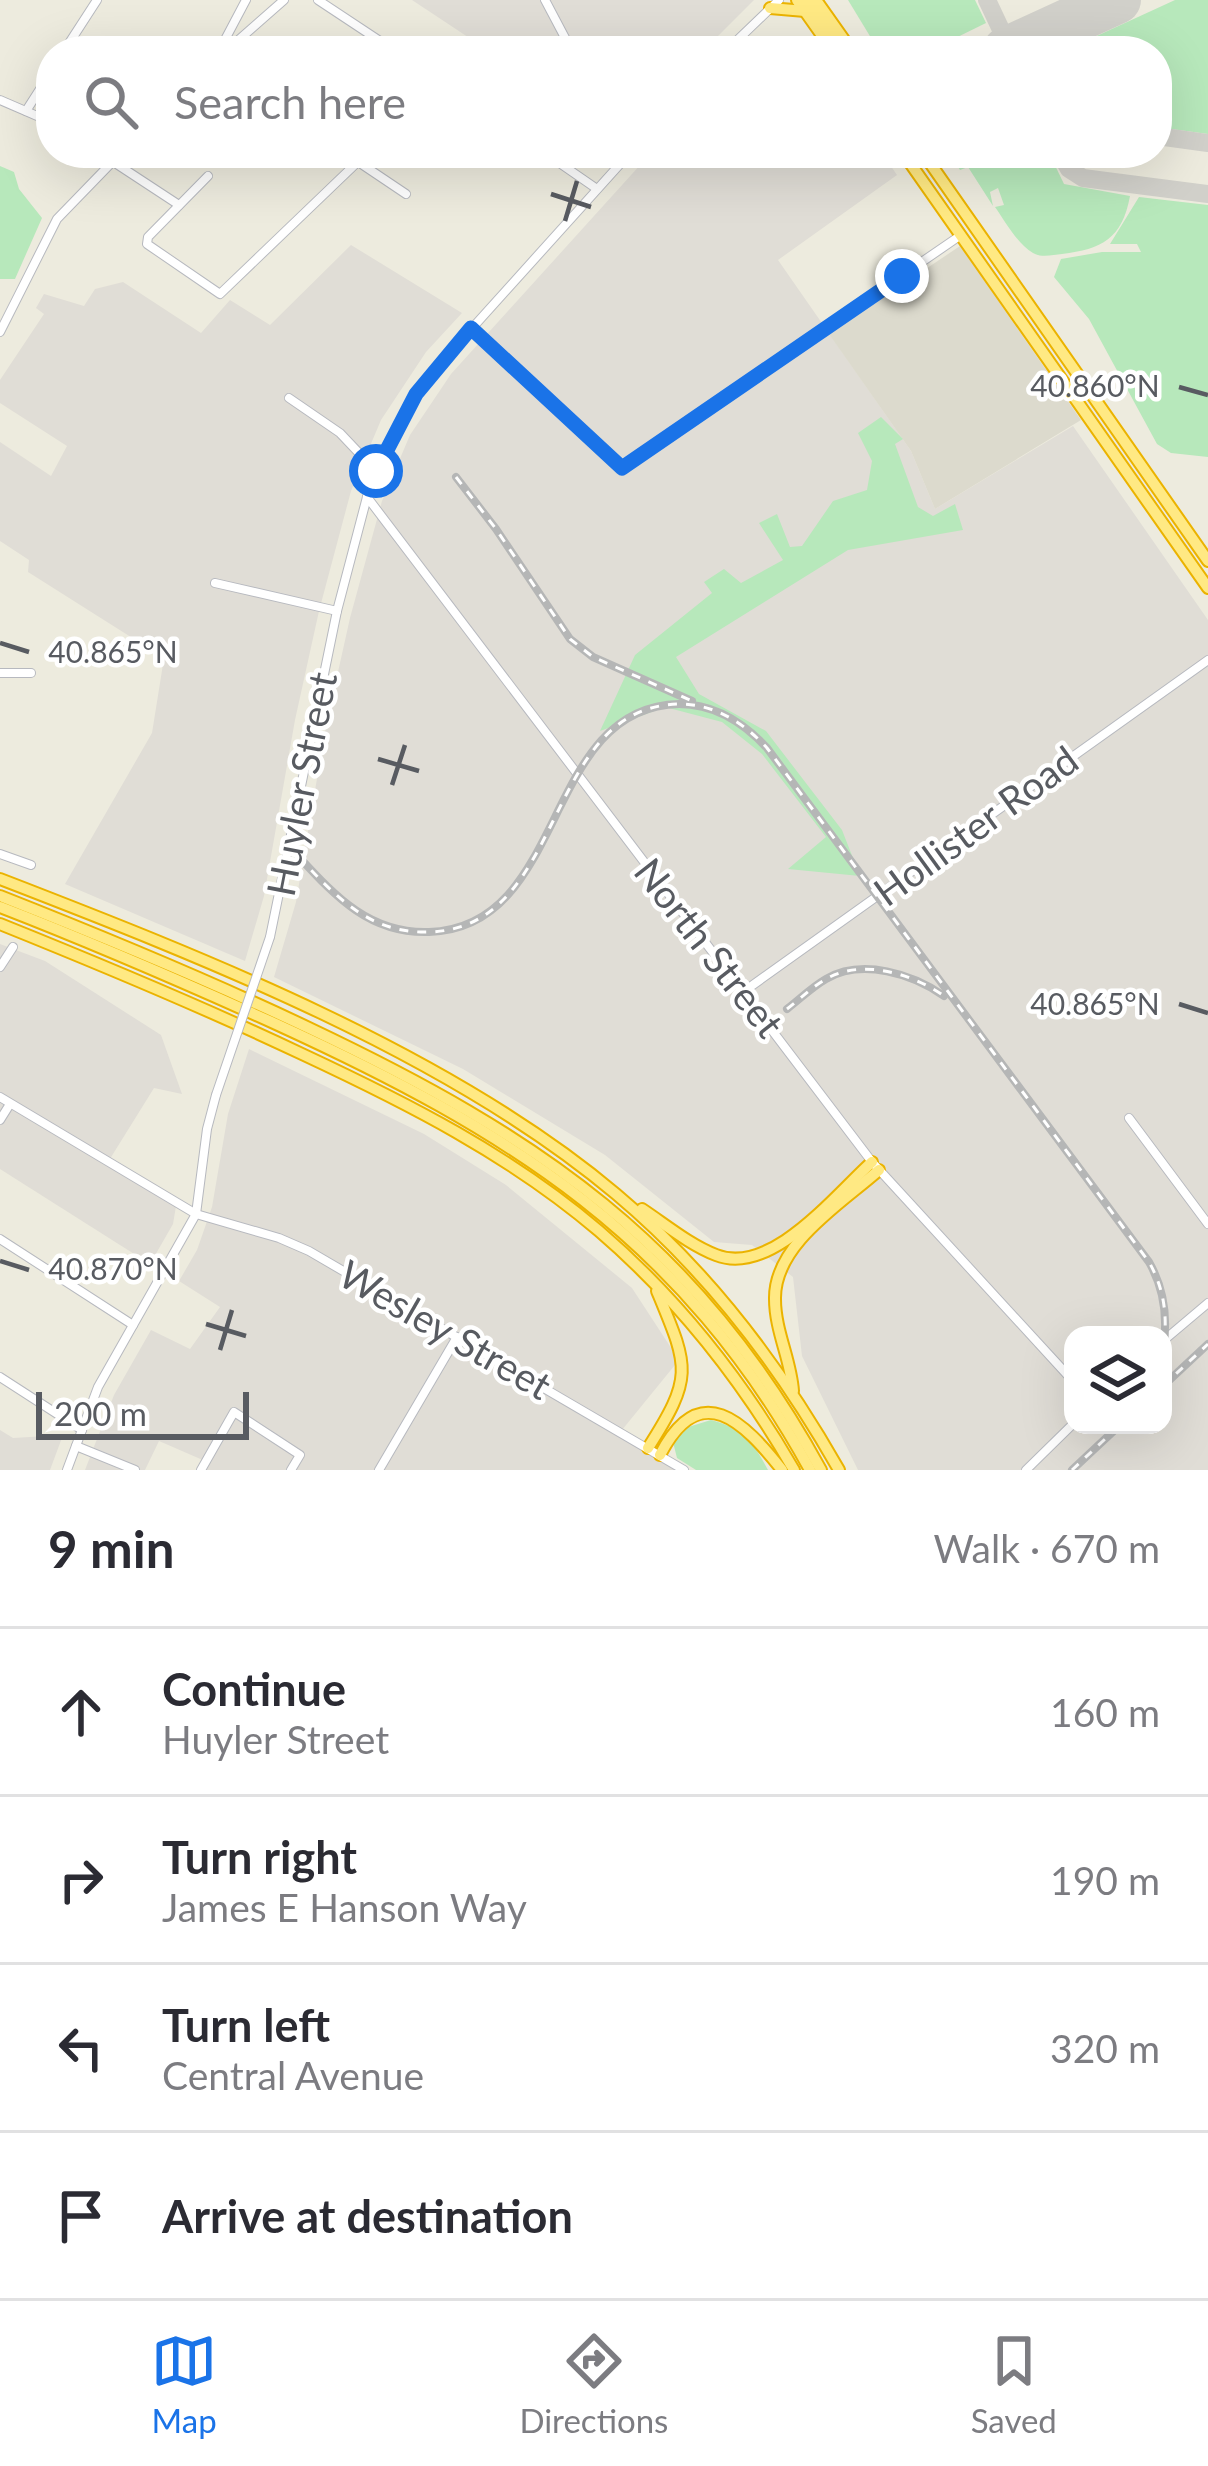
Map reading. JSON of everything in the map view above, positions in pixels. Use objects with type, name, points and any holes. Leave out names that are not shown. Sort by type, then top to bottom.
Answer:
[{"type":"highway","points":[[816,0],[838,36]]},
{"type":"highway","points":[[775,4],[803,4],[833,36]]},
{"type":"highway","points":[[803,4],[823,36]]},
{"type":"highway","points":[[914,168],[1208,588]]},
{"type":"highway","points":[[933,168],[1208,561]]},
{"type":"highway","points":[[1177,542],[1208,575]]},
{"type":"highway","points":[[0,879],[207,964],[389,1049],[508,1115],[609,1188],[717,1256],[746,1259],[782,1243],[875,1166]]},
{"type":"highway","points":[[0,896],[343,1044],[459,1103],[547,1158],[628,1223],[701,1297],[766,1379],[821,1470]]},
{"type":"highway","points":[[0,907],[130,959],[330,1049],[445,1107],[533,1161],[624,1233],[688,1297],[752,1378],[810,1470]]},
{"type":"highway","points":[[0,924],[257,1033],[452,1129],[559,1199],[654,1283],[722,1361],[794,1470]]},
{"type":"highway","points":[[794,1395],[791,1361],[775,1299],[778,1273],[800,1242],[875,1166]]},
{"type":"highway","points":[[609,1188],[703,1277],[794,1395],[839,1470]]},
{"type":"highway","points":[[648,1448],[680,1395],[684,1371],[678,1342],[654,1283]]},
{"type":"highway","points":[[660,1455],[683,1422],[694,1416],[720,1415],[742,1424],[782,1470]]},
{"type":"street","points":[[74,36],[97,0]]},
{"type":"street","points":[[229,36],[246,0]]},
{"type":"street","points":[[240,36],[284,0]]},
{"type":"street","points":[[318,0],[372,36]]},
{"type":"street","points":[[544,0],[564,36]]},
{"type":"street","points":[[742,36],[775,4]]},
{"type":"street","points":[[26,111],[36,95]]},
{"type":"street","points":[[0,100],[36,115]]},
{"type":"street","points":[[0,332],[57,219],[105,168]]},
{"type":"street","points":[[123,168],[179,205]]},
{"type":"street","points":[[208,176],[149,236],[149,248],[214,293],[224,292],[352,168]]},
{"type":"street","points":[[367,168],[406,194]]},
{"type":"street","points":[[567,168],[597,189]]},
{"type":"street","name":"Huyler Street","points":[[67,1470],[98,1387],[196,1214],[207,1129],[270,937],[337,611],[376,471],[416,394],[616,168]]},
{"type":"street","points":[[471,328],[598,443],[616,466],[631,465],[961,235]]},
{"type":"street","points":[[289,398],[340,433],[376,471]]},
{"type":"street","name":"North Street","points":[[367,497],[875,1166],[1064,1371]]},
{"type":"street","points":[[215,583],[337,611]]},
{"type":"street","name":"Hollister Road","points":[[743,992],[1208,660]]},
{"type":"street","points":[[0,673],[31,673]]},
{"type":"street","points":[[0,854],[31,865]]},
{"type":"street","points":[[0,968],[13,947]]},
{"type":"street","name":"Wesley Street","points":[[0,1097],[196,1214],[293,1244],[684,1470]]},
{"type":"street","points":[[0,1120],[10,1104]]},
{"type":"street","points":[[1129,1118],[1208,1224]]},
{"type":"street","points":[[0,1240],[134,1325]]},
{"type":"street","points":[[1172,1333],[1208,1303]]},
{"type":"street","points":[[379,1470],[457,1337]]},
{"type":"street","points":[[0,1377],[82,1430]]},
{"type":"street","points":[[201,1470],[233,1412],[300,1455],[291,1470]]},
{"type":"street","points":[[1026,1470],[1064,1433]]},
{"type":"street","points":[[76,1446],[135,1470]]},
{"type":"shaded area","points":[[412,0],[754,0],[718,36],[466,36]]},
{"type":"shaded area","points":[[637,168],[892,168],[897,175],[778,260],[911,451],[935,509],[1073,426],[1208,620],[1208,1470],[858,1470],[802,1356],[793,1277],[752,1245],[714,1242],[605,1155],[463,1069],[274,977],[296,902],[350,618],[382,501],[410,435],[451,374]]},
{"type":"shaded area","points":[[351,245],[462,313],[426,352],[381,420],[351,491],[319,611],[264,896],[245,961],[65,884],[152,733],[164,658],[28,572],[29,560],[0,541],[0,442],[51,476],[67,446],[0,403],[0,380],[44,314],[36,308],[44,294],[84,306],[95,289],[123,282],[201,333],[230,300],[270,325]]},
{"type":"shaded area","points":[[960,246],[1081,420],[935,509],[911,451],[829,334]]},
{"type":"shaded area","points":[[0,944],[45,961],[161,1035],[182,1094],[154,1088],[108,1162],[176,1206],[173,1224],[150,1264],[0,1169]]},
{"type":"shaded area","points":[[249,1049],[424,1134],[506,1185],[632,1288],[679,1360],[622,1430],[681,1470],[201,1470],[205,1461],[159,1441],[145,1470],[85,1470],[114,1395],[151,1330],[190,1349],[220,1307],[179,1281],[197,1250],[212,1207],[228,1114]]},
{"type":"shaded area","points":[[0,1430],[13,1438],[63,1435],[50,1470],[0,1470]]},
{"type":"green space","points":[[848,0],[975,0],[986,23],[960,36],[870,36]]},
{"type":"green space","points":[[1175,0],[1208,0],[1208,134],[1172,129],[1172,36],[1097,36]]},
{"type":"green space","points":[[0,166],[14,172],[19,189],[42,218],[15,279],[0,279]]},
{"type":"green space","points":[[969,168],[1056,168],[1064,184],[1130,196],[1122,222],[1108,239],[1076,252],[1047,256],[1036,255],[1017,239],[995,207],[1004,205],[998,188],[990,192],[993,206]]},
{"type":"green space","points":[[1139,197],[1208,205],[1208,457],[1171,453],[1157,444],[1089,319],[1054,277],[1061,259],[1141,252],[1137,244],[1110,244]]},
{"type":"green space","points":[[881,417],[903,439],[895,444],[918,507],[933,516],[955,504],[963,530],[848,550],[676,657],[699,694],[766,731],[842,830],[860,876],[788,869],[826,837],[762,754],[722,722],[665,707],[600,731],[635,655],[712,593],[704,582],[724,569],[741,583],[783,560],[759,523],[777,514],[790,547],[802,546],[833,501],[867,490],[872,461],[858,433]]},
{"type":"green space","points":[[711,1420],[746,1438],[768,1470],[696,1470],[677,1458],[673,1442],[685,1428]]},
{"type":"taxiway","points":[[987,0],[1004,36]]},
{"type":"taxiway","points":[[1172,138],[1208,143]]},
{"type":"taxiway","points":[[1068,168],[1083,178],[1208,194]]},
{"type":"runway","points":[[1039,36],[1117,0]]},
{"type":"railway","points":[[456,477],[570,639],[593,657],[692,701]]},
{"type":"railway","points":[[299,857],[341,899],[389,927],[429,932],[474,921],[508,895],[601,740],[634,714],[679,704],[705,707],[728,717],[767,748],[1149,1262],[1159,1283],[1165,1326]]},
{"type":"railway","points":[[787,1009],[826,979],[855,970],[903,975],[944,996]]},
{"type":"railway","points":[[1172,1378],[1208,1344]]},
{"type":"railway","points":[[1072,1470],[1110,1434]]},
{"type":"route","points":[[376,471],[404,412],[471,328],[622,468],[902,276]]}]
